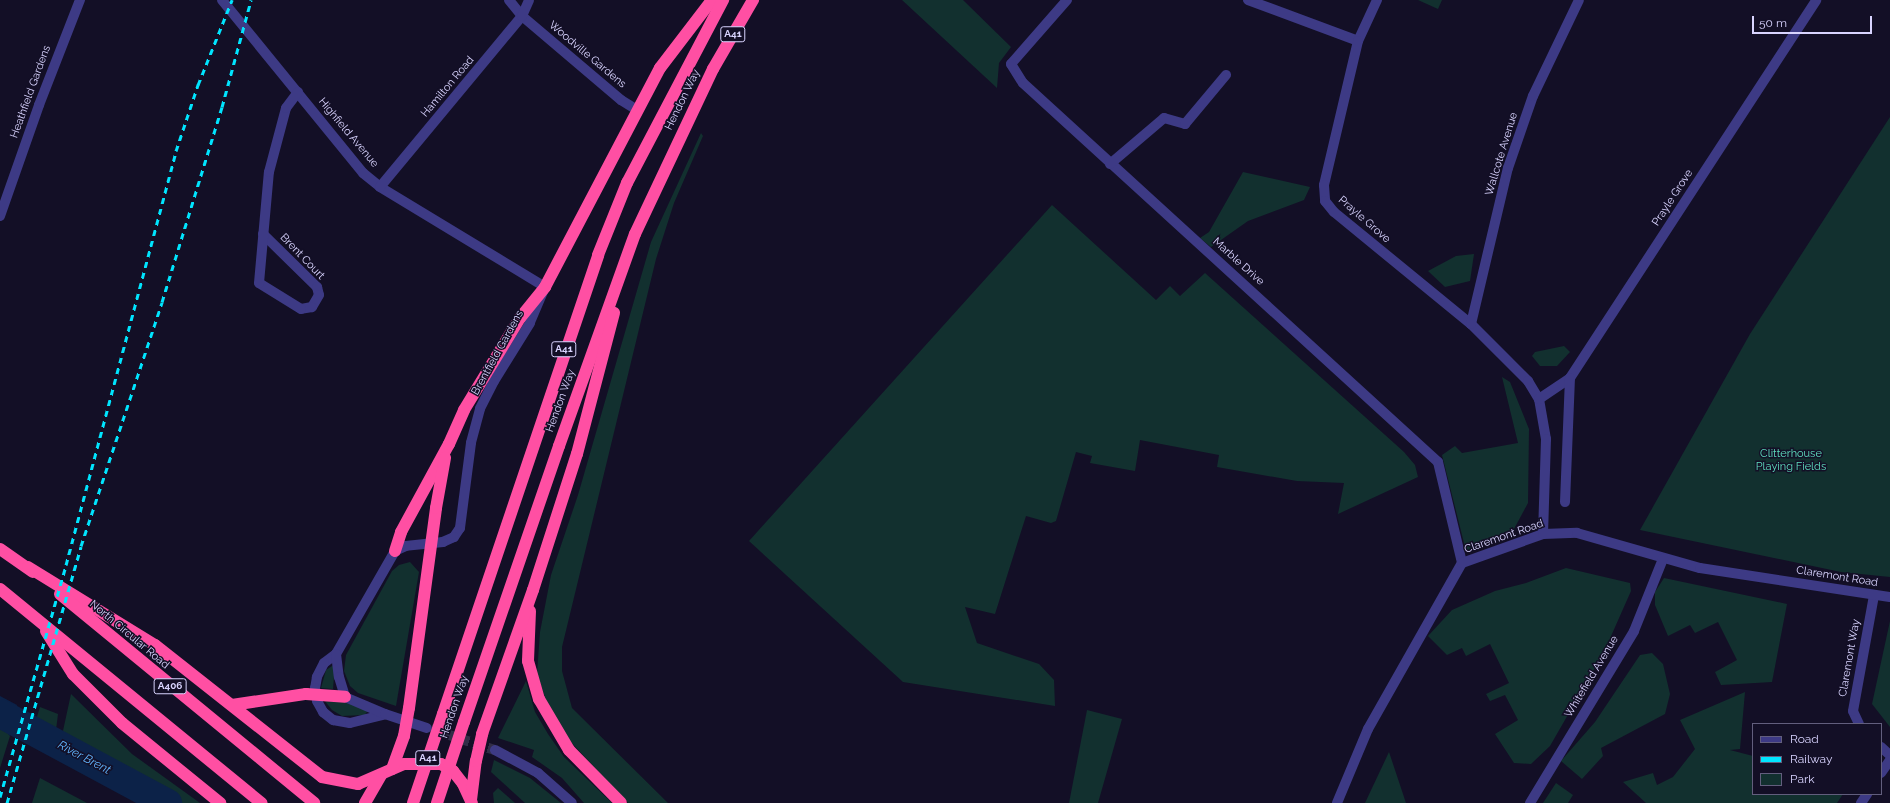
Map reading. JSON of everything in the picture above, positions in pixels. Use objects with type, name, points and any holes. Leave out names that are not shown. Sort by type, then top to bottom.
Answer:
[{"type":"highway","name":"A41","points":[[392,769],[404,736],[409,708],[441,478],[448,444],[464,410],[493,361],[520,318],[545,287],[660,68],[712,0]]},
{"type":"highway","name":"Hendon Way","points":[[413,803],[598,255],[628,182],[723,0]]},
{"type":"highway","name":"Hendon Way","points":[[437,803],[559,446],[635,234],[713,68],[753,0]]},
{"type":"highway","name":"A41","points":[[472,802],[482,734],[533,590],[577,454],[635,234]]},
{"type":"highway","points":[[395,551],[401,532],[448,444]]},
{"type":"highway","name":"North Circular Road","points":[[0,549],[28,568],[314,803]]},
{"type":"highway","name":"A406","points":[[28,568],[155,645],[232,704],[276,742],[322,778],[358,784],[381,775]]},
{"type":"highway","points":[[0,589],[261,803]]},
{"type":"highway","points":[[533,590],[528,661],[539,699],[569,750],[621,803]]},
{"type":"highway","points":[[40,622],[73,674],[122,723],[220,803]]},
{"type":"highway","points":[[232,704],[287,695],[315,694],[345,697]]},
{"type":"highway","points":[[365,803],[368,794],[381,775],[404,764],[441,764],[453,771],[464,784],[472,802]]},
{"type":"street","name":"Heathfield Gardens","points":[[0,216],[3,192],[80,0]]},
{"type":"street","name":"Highfield Avenue","points":[[222,0],[363,173],[380,187],[545,287]]},
{"type":"street","name":"Woodville Gardens","points":[[509,0],[522,16],[620,100],[637,110]]},
{"type":"street","name":"Hamilton Road","points":[[380,187],[522,16],[529,0]]},
{"type":"street","name":"Marble Drive","points":[[1067,0],[1011,64],[1023,83],[1438,462],[1462,563]]},
{"type":"street","points":[[1248,0],[1358,41]]},
{"type":"street","name":"Prayle Grove","points":[[1377,0],[1358,41],[1324,185],[1325,201],[1334,212],[1471,324],[1528,381],[1539,399],[1546,439],[1543,534]]},
{"type":"street","name":"Wallcote Avenue","points":[[1471,324],[1508,168],[1533,96],[1579,0]]},
{"type":"street","name":"Prayle Grove","points":[[1539,399],[1570,378],[1816,0]]},
{"type":"street","points":[[1110,164],[1164,118],[1185,124],[1226,75]]},
{"type":"street","name":"Brent Court","points":[[263,234],[317,287],[319,295],[312,307],[302,309],[259,283],[263,234],[269,172],[286,108],[298,92]]},
{"type":"street","name":"Brentfield Gardens","points":[[395,551],[444,542],[454,537],[460,528],[471,443],[480,409],[494,381],[530,323],[545,287]]},
{"type":"street","points":[[1565,502],[1570,378]]},
{"type":"street","name":"Claremont Road","points":[[1336,803],[1368,729],[1462,563],[1543,534],[1577,533],[1663,559],[1700,568],[1890,597]]},
{"type":"street","points":[[385,714],[369,720],[343,722],[323,712],[315,694],[317,677],[322,665],[336,654],[395,551]]},
{"type":"street","name":"Whitefield Avenue","points":[[1530,803],[1634,631],[1663,559]]},
{"type":"street","name":"Claremont Way","points":[[1858,723],[1852,711],[1874,595]]},
{"type":"street","points":[[336,654],[339,677],[345,697],[385,714],[427,728]]},
{"type":"street","points":[[1882,748],[1890,755]]},
{"type":"street","points":[[495,750],[538,773],[572,803]]},
{"type":"street","points":[[1882,772],[1890,760]]},
{"type":"green space","points":[[902,0],[963,0],[1011,47],[999,63],[997,88]]},
{"type":"green space","points":[[1418,0],[1442,0],[1438,9]]},
{"type":"green space","name":"Clitterhouse Playing Fields","points":[[1890,117],[1890,577],[1841,572],[1640,530],[1750,334]]},
{"type":"green space","points":[[701,133],[703,136],[674,203],[656,259],[562,647],[562,671],[572,708],[668,803],[628,803],[569,740],[548,706],[537,674],[540,632],[551,575],[578,495],[651,242]]},
{"type":"green space","points":[[1243,172],[1310,187],[1304,200],[1248,221],[1211,247],[1200,238],[1209,232]]},
{"type":"green space","points":[[1052,205],[1156,300],[1170,286],[1180,296],[1205,273],[1404,452],[1415,465],[1418,477],[1338,514],[1344,483],[1297,481],[1217,467],[1219,455],[1140,440],[1135,471],[1090,463],[1092,456],[1076,452],[1056,521],[1051,523],[1026,516],[995,614],[965,607],[977,643],[1039,664],[1054,680],[1055,706],[903,682],[749,541]]},
{"type":"green space","points":[[1474,254],[1470,281],[1445,287],[1428,271],[1456,256]]},
{"type":"green space","points":[[1564,346],[1570,352],[1557,366],[1540,366],[1532,356],[1535,352]]},
{"type":"green space","points":[[1502,377],[1510,382],[1529,429],[1528,503],[1514,529],[1466,551],[1442,455],[1455,446],[1462,453],[1518,443]]},
{"type":"green space","points":[[410,562],[419,572],[396,706],[358,693],[350,686],[344,671],[346,655],[392,571],[399,565]]},
{"type":"green space","points":[[1566,568],[1630,583],[1631,591],[1604,652],[1550,746],[1531,764],[1514,763],[1495,734],[1518,720],[1505,695],[1490,701],[1486,694],[1509,683],[1490,644],[1466,656],[1462,648],[1447,655],[1428,636],[1452,610],[1495,591],[1526,583]]},
{"type":"green space","points":[[1664,578],[1787,604],[1772,682],[1721,685],[1715,672],[1737,660],[1718,622],[1695,633],[1690,625],[1668,636],[1655,605],[1655,592]]},
{"type":"green space","points":[[1890,621],[1890,727],[1872,704]]},
{"type":"green space","points":[[1652,653],[1663,664],[1670,694],[1665,714],[1601,748],[1603,756],[1582,779],[1561,761],[1595,722],[1640,655]]},
{"type":"green space","points":[[335,664],[333,689],[321,688],[326,670]]},
{"type":"green space","points":[[526,681],[535,712],[564,757],[612,803],[584,803],[562,778],[532,757],[534,750],[498,738]]},
{"type":"green space","points":[[1745,692],[1740,749],[1730,750],[1752,756],[1752,795],[1842,795],[1837,803],[1646,803],[1623,782],[1653,773],[1657,785],[1673,777],[1695,749],[1680,720]]},
{"type":"green space","points":[[71,694],[132,754],[200,803],[182,803],[174,797],[142,785],[61,740]]},
{"type":"green space","points":[[324,700],[345,702],[368,710],[365,715],[342,716],[332,710]]},
{"type":"green space","points":[[40,707],[58,714],[55,738],[34,726]]},
{"type":"green space","points":[[1087,710],[1122,719],[1098,803],[1069,803]]},
{"type":"green space","points":[[0,723],[10,736],[0,768]]},
{"type":"green space","points":[[1389,752],[1406,803],[1365,803]]},
{"type":"green space","points":[[494,760],[530,778],[561,803],[525,803],[491,772]]},
{"type":"green space","points":[[40,778],[87,803],[32,803]]},
{"type":"green space","points":[[1556,783],[1573,795],[1568,803],[1543,803]]},
{"type":"green space","points":[[498,788],[515,803],[494,803],[493,793]]},
{"type":"water","points":[[0,696],[17,705],[10,736],[0,723]]},
{"type":"waterway","name":"River Brent","points":[[0,713],[167,803]]},
{"type":"tunnel","points":[[431,729],[495,750]]},
{"type":"railway","points":[[0,797],[66,565],[176,151],[198,85],[232,0]]},
{"type":"railway","points":[[7,803],[81,546],[162,302],[222,107],[251,0]]}]
